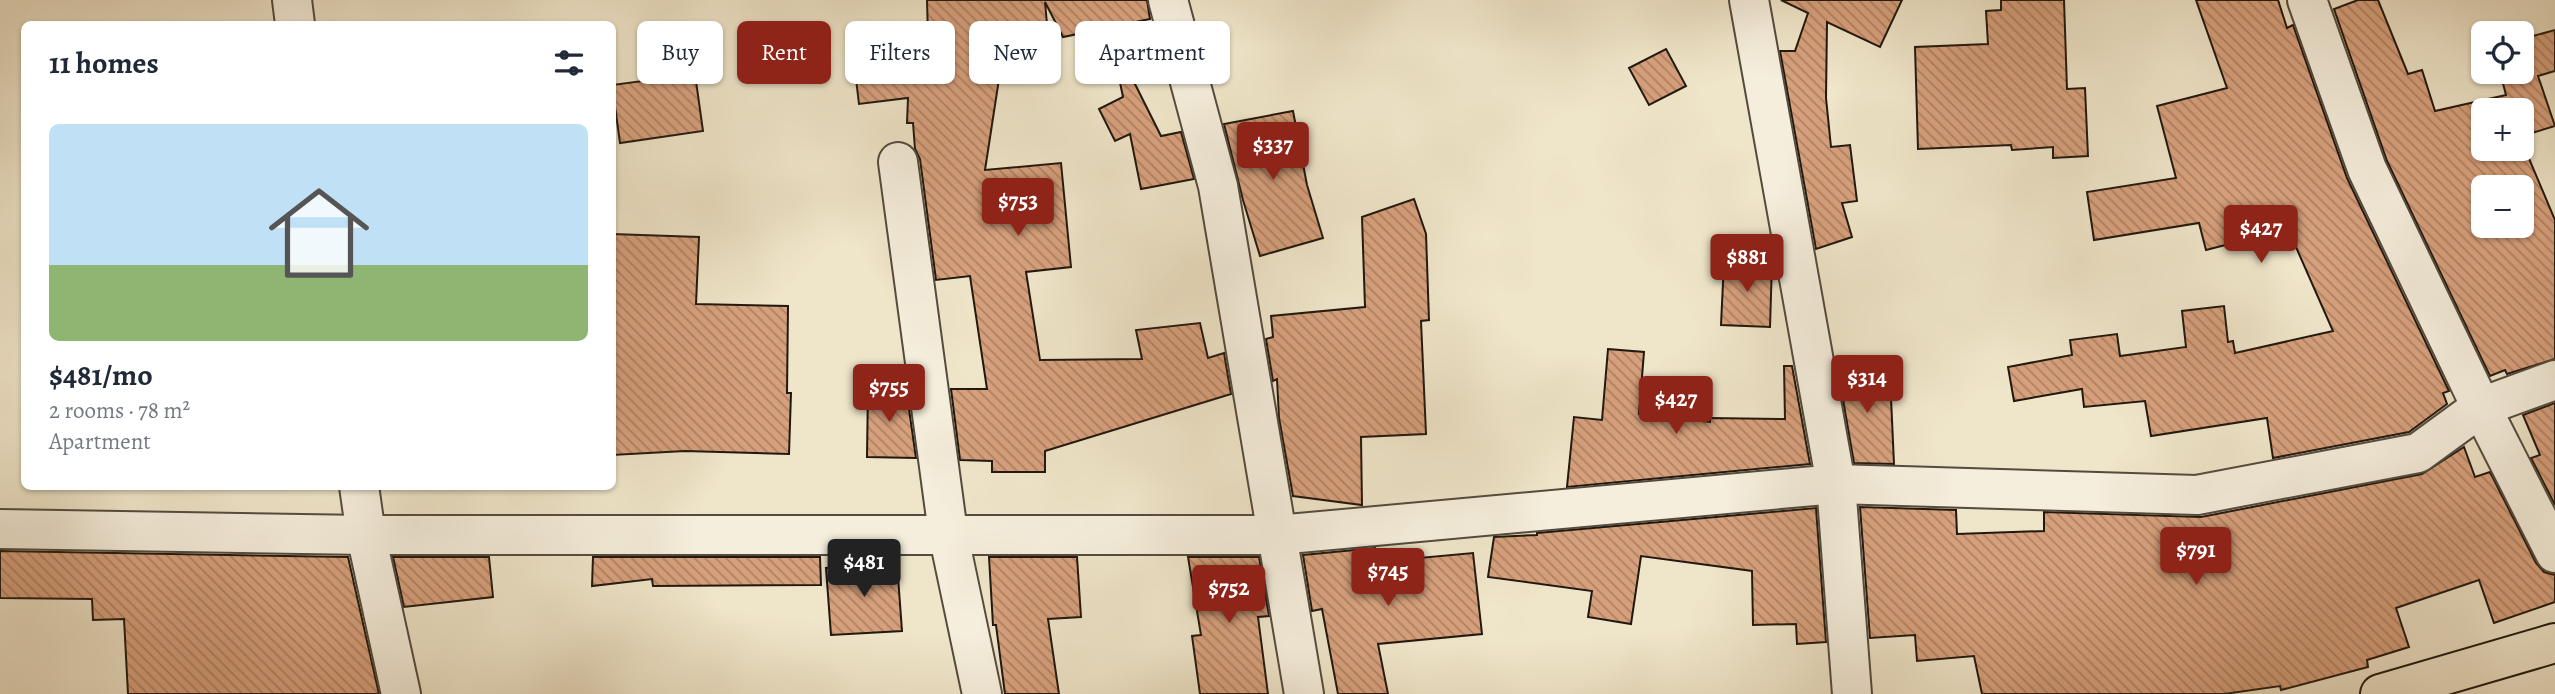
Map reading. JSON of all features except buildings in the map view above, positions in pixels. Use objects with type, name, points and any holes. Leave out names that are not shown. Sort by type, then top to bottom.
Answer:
[{"type":"main road","points":[[2380,694],[2555,643]]},
{"type":"street","points":[[292,0],[295,21]]},
{"type":"street","points":[[1168,0],[1218,186],[1304,694]]},
{"type":"street","points":[[1749,0],[1836,484],[1852,694]]},
{"type":"street","points":[[2307,0],[2367,169],[2555,554]]},
{"type":"street","points":[[898,162],[948,533],[982,694]]},
{"type":"street","points":[[0,529],[366,535],[1277,535],[1836,484],[2197,495],[2418,453],[2481,407],[2555,380]]},
{"type":"street","points":[[360,490],[366,535],[401,694]]}]
